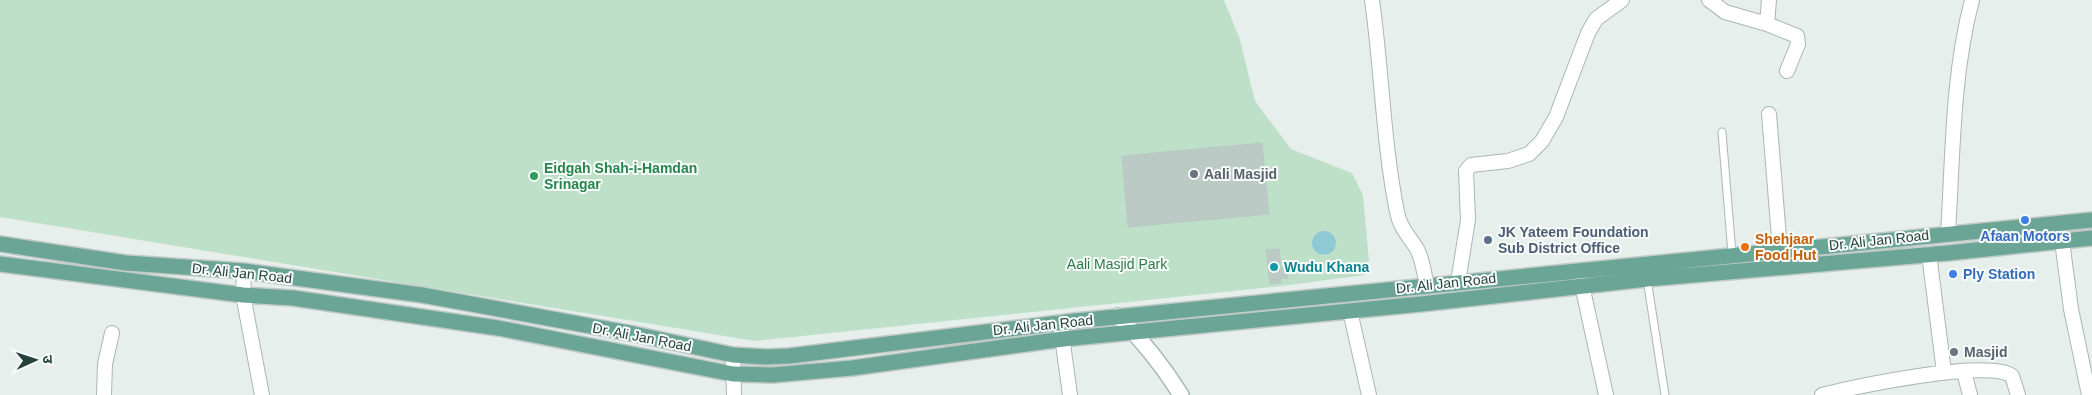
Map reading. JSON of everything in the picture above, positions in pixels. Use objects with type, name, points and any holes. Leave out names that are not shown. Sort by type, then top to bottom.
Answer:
[{"type":"main road","name":"Dr. Ali Jan Road","points":[[0,244],[126,262],[244,271],[422,295],[634,334],[733,355],[766,357],[789,356],[1118,316],[1579,269],[2092,220]]},
{"type":"main road","name":"Dr. Ali Jan Road","points":[[0,264],[243,295],[293,298],[498,328],[733,374],[773,375],[852,368],[1134,332],[1647,279],[2092,238]]},
{"type":"main road","points":[[1254,303],[1256,320]]},
{"type":"main road","points":[[1118,316],[1158,360],[1181,395]]},
{"type":"street","points":[[1372,0],[1387,152],[1398,214],[1401,227],[1417,248],[1422,262],[1426,286]]},
{"type":"street","points":[[1458,282],[1468,220],[1466,171],[1471,165],[1508,161],[1529,154],[1542,141],[1556,117],[1588,33],[1596,19],[1622,0]]},
{"type":"street","points":[[1710,0],[1725,12],[1767,24],[1796,36],[1798,44],[1787,71]]},
{"type":"street","points":[[1767,24],[1769,0]]},
{"type":"street","points":[[1948,233],[1954,126],[1960,70],[1972,0]]},
{"type":"street","points":[[1769,114],[1780,250]]},
{"type":"street","points":[[2062,241],[2071,309],[2089,395]]},
{"type":"street","points":[[1929,254],[1944,372]]},
{"type":"street","points":[[1579,269],[1581,286],[1606,395]]},
{"type":"street","points":[[244,271],[243,295],[262,395]]},
{"type":"street","points":[[1350,311],[1368,395]]},
{"type":"street","points":[[1060,322],[1070,395]]},
{"type":"street","points":[[104,395],[105,364],[112,333]]},
{"type":"street","points":[[733,355],[734,395]]},
{"type":"street","points":[[1822,395],[1878,388],[1944,372],[2008,372],[2012,376],[2018,395]]},
{"type":"street","points":[[1964,372],[1970,395]]},
{"type":"lane","points":[[1722,132],[1732,254]]},
{"type":"lane","points":[[1647,279],[1665,395]]},
{"type":"green space","name":"Eidgah Shah-i-Hamdan Srinagar","points":[[0,0],[1224,0],[1240,40],[1255,101],[1291,149],[1352,173],[1363,195],[1369,262],[1363,263],[1365,275],[1281,286],[755,341],[0,217]],"holes":[[[1262,143],[1269,214],[1128,226],[1122,156]],[[1320,232],[1337,245],[1330,254],[1323,256],[1313,249],[1312,241]],[[1279,249],[1281,267],[1287,266],[1288,278],[1281,279],[1281,283],[1270,284],[1266,250]]]},
{"type":"water","points":[[1324,231],[1333,234],[1336,243],[1333,252],[1324,255],[1315,252],[1312,243],[1315,234]]},
{"type":"building","name":"Aali Masjid","points":[[1262,143],[1269,214],[1128,227],[1122,156]]},
{"type":"building","name":"Wudu Khana","points":[[1279,249],[1281,267],[1287,266],[1288,278],[1281,279],[1281,283],[1270,284],[1266,250]]},
{"type":"place","name":"Aali Masjid","points":[[1194,174]]},
{"type":"place","name":"Eidgah Shah-i-Hamdan Srinagar","points":[[534,176]]},
{"type":"place","name":"Afaan Motors","points":[[2025,220]]},
{"type":"place","name":"JK Yateem Foundation Sub District Office","points":[[1488,240]]},
{"type":"place","name":"Shehjaar Food Hut","points":[[1745,247]]},
{"type":"place","name":"Wudu Khana","points":[[1274,267]]},
{"type":"place","name":"Ply Station","points":[[1953,274]]},
{"type":"place","name":"Masjid","points":[[1954,352]]},
{"type":"park label","name":"Aali Masjid Park","points":[[1117,264]]}]
